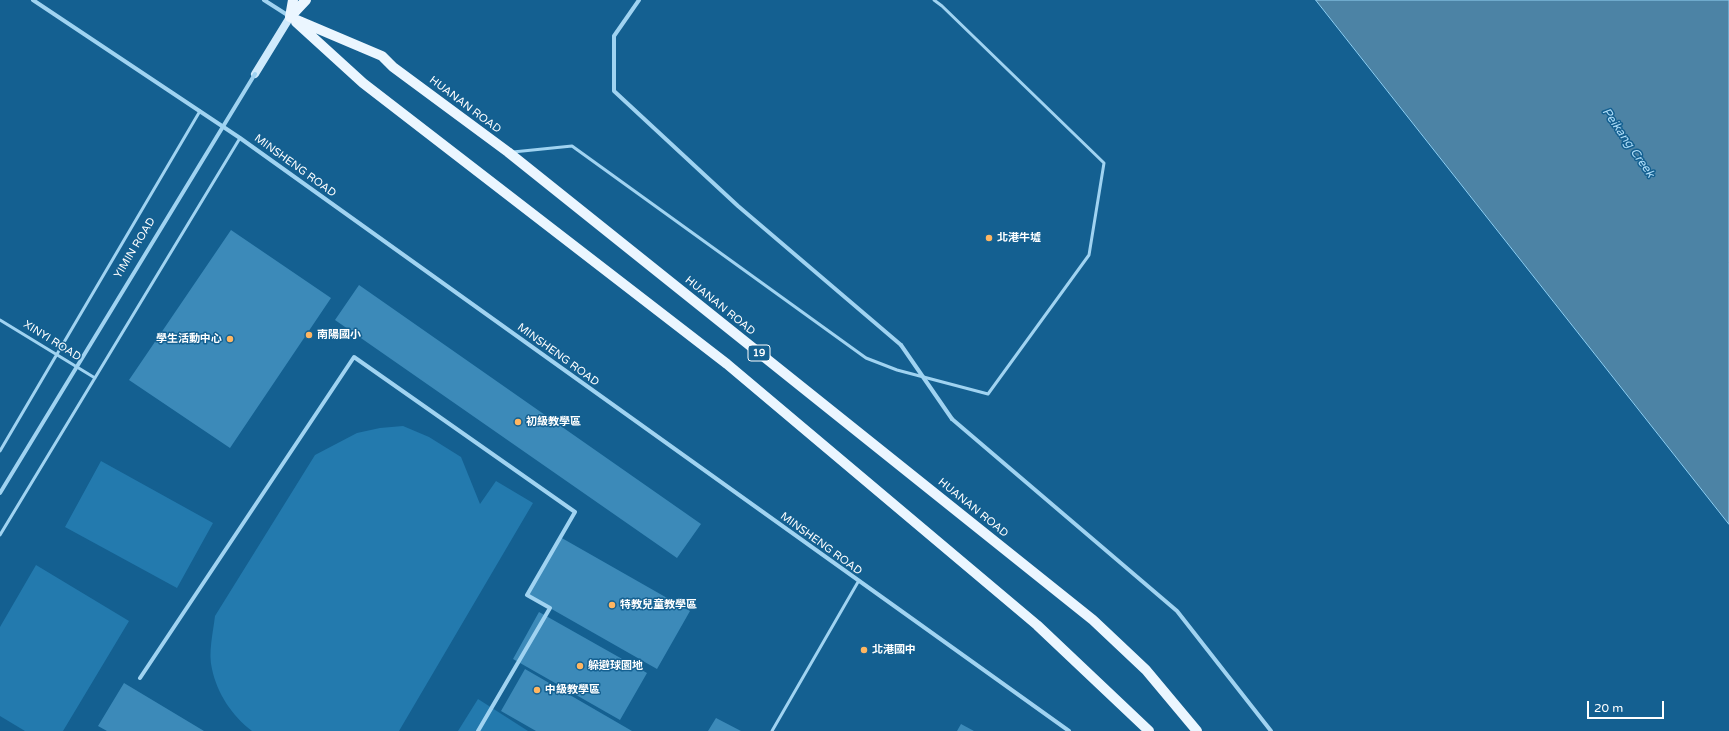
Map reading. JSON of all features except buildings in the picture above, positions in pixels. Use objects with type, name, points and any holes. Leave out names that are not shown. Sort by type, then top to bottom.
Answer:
[{"type":"main road","points":[[290,17],[293,0]]},
{"type":"main road","points":[[290,17],[306,0]]},
{"type":"main road","name":"HUANAN ROAD","points":[[290,17],[382,56],[393,67],[508,152],[1093,620],[1146,670],[1197,731]]},
{"type":"main road","name":"19","points":[[290,17],[362,83],[727,364],[1037,625],[1149,731]]},
{"type":"street","name":"MINSHENG ROAD","points":[[33,0],[240,138],[858,582],[1069,731]]},
{"type":"street","points":[[264,0],[290,17]]},
{"type":"street","points":[[639,0],[614,36],[614,91],[738,206],[901,345],[952,419],[1176,611],[1271,731]]},
{"type":"street","name":"YIMIN ROAD","points":[[0,493],[290,17]]},
{"type":"street","points":[[140,678],[354,357],[575,512],[527,595],[550,608],[478,731]]},
{"type":"lane","points":[[508,152],[572,146],[866,358],[896,370],[988,394],[1089,255],[1104,163],[942,6],[934,0]]},
{"type":"lane","name":"YIMIN ROAD","points":[[0,451],[200,110]]},
{"type":"lane","points":[[0,535],[240,138]]},
{"type":"lane","name":"XINYI ROAD","points":[[0,320],[95,378]]},
{"type":"lane","points":[[772,731],[858,582]]},
{"type":"shaded area","points":[[403,426],[429,437],[461,457],[480,504],[496,481],[533,503],[399,731],[252,731],[238,718],[226,703],[214,678],[210,656],[215,616],[315,455],[357,433],[380,428]]},
{"type":"shaded area","points":[[101,461],[213,523],[177,588],[65,527]]},
{"type":"shaded area","points":[[36,565],[129,621],[63,731],[25,731],[0,716],[0,627]]},
{"type":"shaded area","points":[[478,699],[528,731],[458,731]]},
{"type":"water","name":"Peikang Creek","points":[[1316,0],[1729,0],[1729,524]]},
{"type":"place","name":"北港牛墟","points":[[989,238]]},
{"type":"place","name":"南陽國小","points":[[309,335]]},
{"type":"place","name":"學生活動中心","points":[[230,339]]},
{"type":"place","name":"初級教學區","points":[[518,422]]},
{"type":"place","name":"特教兒童教學區","points":[[612,605]]},
{"type":"place","name":"北港國中","points":[[864,650]]},
{"type":"place","name":"躲避球園地","points":[[580,666]]},
{"type":"place","name":"中級教學區","points":[[537,690]]}]
